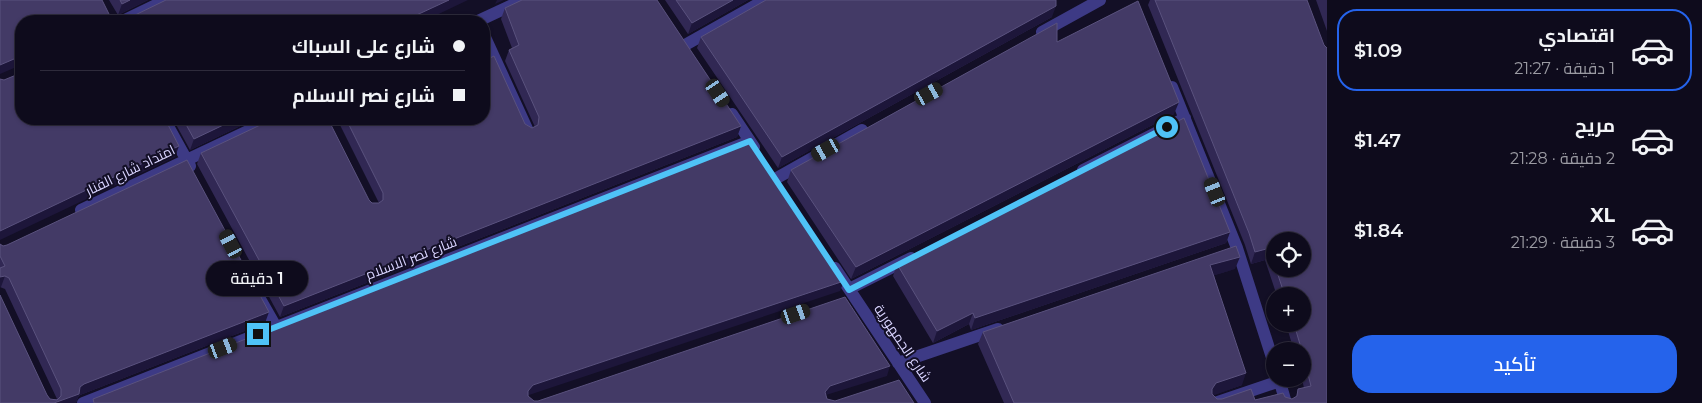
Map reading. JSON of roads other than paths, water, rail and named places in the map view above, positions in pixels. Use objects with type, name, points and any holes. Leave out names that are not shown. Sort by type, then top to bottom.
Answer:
[{"type":"street","points":[[136,15],[166,0]]},
{"type":"street","points":[[490,15],[523,0]]},
{"type":"street","points":[[685,45],[765,0]]},
{"type":"street","points":[[1032,38],[1100,0]]},
{"type":"street","points":[[490,48],[528,131]]},
{"type":"street","points":[[1166,73],[1185,118],[1266,342]]},
{"type":"street","points":[[723,101],[760,156]]},
{"type":"street","points":[[1070,177],[1185,118]]},
{"type":"street","points":[[167,125],[196,177]]},
{"type":"street","name":"امتداد شارع الفنار","points":[[71,215],[260,125]]},
{"type":"street","points":[[775,179],[869,127]]},
{"type":"street","name":"شارع نصر الاسلام","points":[[82,403],[750,141]]},
{"type":"street","points":[[848,294],[920,253]]},
{"type":"street","name":"شارع الجمهورية","points":[[828,258],[848,294],[898,363],[904,380],[925,403]]},
{"type":"street","points":[[257,292],[276,327]]},
{"type":"street","points":[[898,363],[1011,325]]},
{"type":"street","points":[[1215,403],[1266,385]]},
{"type":"street","points":[[1281,387],[1286,403]]}]
